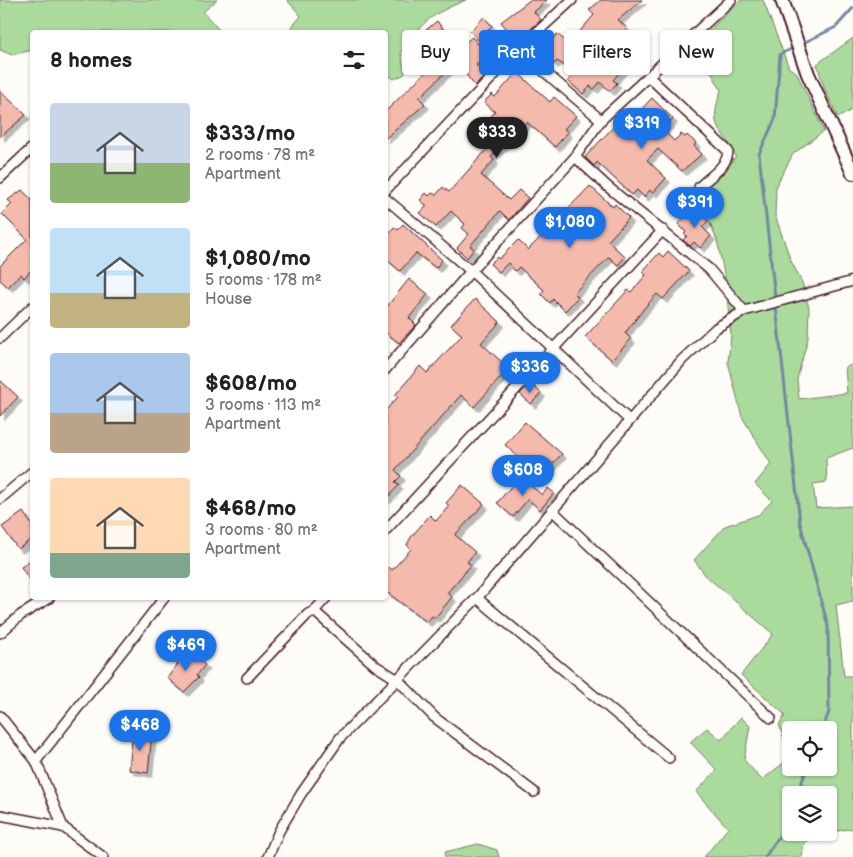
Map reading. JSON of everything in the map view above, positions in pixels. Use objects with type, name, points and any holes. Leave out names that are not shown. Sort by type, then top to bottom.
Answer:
[{"type":"street","points":[[541,30],[572,0]]},
{"type":"street","points":[[388,367],[471,271],[575,158],[601,120],[731,0]]},
{"type":"street","points":[[782,0],[808,74],[853,173]]},
{"type":"street","points":[[388,188],[497,75]]},
{"type":"street","points":[[548,75],[601,120]]},
{"type":"street","points":[[648,76],[728,151],[727,159],[723,164],[699,187]]},
{"type":"street","points":[[0,178],[30,150]]},
{"type":"street","points":[[575,158],[709,269],[744,310]]},
{"type":"street","points":[[388,201],[471,271],[629,420]]},
{"type":"street","points":[[388,528],[552,347],[663,230]]},
{"type":"street","points":[[268,857],[279,832],[301,794],[340,738],[477,598],[682,360],[716,328],[744,310],[853,281]]},
{"type":"street","points":[[0,338],[30,309]]},
{"type":"street","points":[[0,499],[30,474]]},
{"type":"street","points":[[552,510],[771,718]]},
{"type":"street","points":[[477,598],[669,758]]},
{"type":"street","points":[[0,633],[21,615],[45,600]]},
{"type":"street","points":[[36,761],[162,600]]},
{"type":"street","points":[[247,678],[308,614],[314,611],[324,600]]},
{"type":"street","points":[[314,611],[376,666],[398,680],[434,717],[534,792]]},
{"type":"street","points":[[0,716],[36,761],[63,827]]},
{"type":"street","points":[[0,815],[63,827],[103,857]]},
{"type":"green space","points":[[0,0],[217,0],[203,12],[219,30],[30,30],[30,50],[12,55],[0,50]]},
{"type":"green space","points":[[287,0],[466,0],[444,10],[418,30],[402,30],[403,75],[394,79],[388,75],[388,30],[290,29],[301,16]]},
{"type":"green space","points":[[741,0],[763,0],[789,68],[796,72],[824,131],[793,154],[776,186],[775,215],[791,261],[802,282],[809,308],[808,338],[797,379],[799,399],[847,393],[845,367],[853,365],[853,448],[826,458],[827,482],[813,484],[816,508],[853,506],[853,601],[836,605],[844,676],[853,676],[853,828],[837,831],[837,786],[782,786],[782,841],[807,841],[804,843],[802,857],[704,857],[728,828],[696,792],[717,770],[690,742],[707,728],[721,740],[741,717],[750,726],[744,760],[762,780],[782,764],[782,776],[837,776],[837,721],[782,721],[782,733],[779,725],[785,715],[741,675],[773,634],[706,576],[694,560],[725,526],[758,515],[772,501],[755,484],[771,464],[742,417],[728,362],[731,335],[725,278],[717,240],[700,199],[704,187],[725,172],[736,156],[716,120],[717,103],[721,90],[713,75],[732,75],[732,30],[709,30]]},
{"type":"green space","points":[[853,38],[853,109],[838,118],[824,87],[817,64]]},
{"type":"green space","points":[[478,844],[497,850],[499,857],[445,857],[445,852]]},
{"type":"building","points":[[530,0],[547,0],[534,12],[541,20],[529,30],[508,30],[501,22]]},
{"type":"building","points":[[601,0],[642,0],[618,20],[627,28],[625,30],[581,30],[594,15],[589,10]]},
{"type":"building","points":[[484,17],[492,26],[488,30],[479,30],[478,40],[470,31]]},
{"type":"building","points":[[437,21],[444,30],[426,30]]},
{"type":"building","points":[[557,34],[564,40],[564,66],[557,61],[554,64],[554,38]]},
{"type":"building","points":[[472,37],[479,45],[479,62],[476,65],[479,68],[479,75],[486,75],[475,86],[466,75],[469,75],[469,40]]},
{"type":"building","points":[[423,75],[443,75],[419,98],[425,104],[388,136],[388,109]]},
{"type":"building","points":[[514,75],[520,75],[550,102],[554,97],[576,116],[564,129],[568,132],[555,147],[527,122],[491,157],[494,160],[481,175],[509,200],[519,190],[528,198],[509,220],[500,211],[470,246],[474,249],[467,258],[457,248],[469,234],[462,228],[465,224],[451,211],[436,227],[420,213],[427,206],[420,200],[426,193],[429,196],[432,193],[436,195],[443,187],[449,192],[489,147],[475,132],[495,112],[484,102],[492,94],[495,97]]},
{"type":"building","points":[[573,75],[617,75],[613,80],[617,83],[610,91],[600,82],[594,89],[590,86],[583,94],[568,81]]},
{"type":"building","points":[[0,91],[26,115],[0,137]]},
{"type":"building","points":[[652,98],[673,119],[663,130],[674,141],[681,134],[685,137],[687,135],[696,143],[694,146],[702,154],[682,171],[658,149],[647,160],[666,178],[653,193],[650,190],[644,197],[637,190],[632,195],[597,162],[594,166],[585,157],[620,120],[626,126]]},
{"type":"building","points":[[590,186],[613,207],[615,204],[629,218],[608,241],[625,257],[618,265],[609,257],[574,293],[578,297],[565,311],[553,299],[550,303],[541,294],[544,290],[519,267],[515,271],[508,263],[499,272],[490,264],[497,257],[499,259],[518,240],[528,250]]},
{"type":"building","points":[[22,190],[30,198],[30,271],[24,278],[21,274],[8,287],[0,280],[0,266],[27,239],[2,214],[12,204],[8,200]]},
{"type":"building","points":[[693,208],[708,221],[702,227],[711,236],[700,248],[694,242],[690,246],[683,240],[687,236],[684,234],[686,232],[678,224]]},
{"type":"building","points":[[403,224],[442,260],[436,268],[416,253],[400,271],[388,261],[388,234],[394,227],[398,230]]},
{"type":"building","points":[[668,251],[689,271],[663,299],[657,294],[646,306],[625,333],[631,339],[612,360],[585,337],[628,290],[631,292],[646,275],[642,272],[659,253],[663,257]]},
{"type":"building","points":[[409,279],[428,294],[409,318],[416,325],[399,343],[388,334],[388,305]]},
{"type":"building","points":[[475,299],[500,322],[481,343],[516,375],[509,382],[502,376],[474,407],[461,395],[395,470],[401,476],[395,482],[399,485],[388,497],[388,408],[398,397],[395,395],[420,366],[427,373],[462,335],[451,325]]},
{"type":"building","points":[[0,380],[18,397],[0,416]]},
{"type":"building","points":[[530,383],[541,393],[531,404],[520,394]]},
{"type":"building","points":[[525,422],[562,454],[548,469],[544,466],[539,471],[534,466],[531,469],[505,445]]},
{"type":"building","points":[[520,476],[542,495],[548,488],[554,493],[540,510],[528,499],[513,517],[497,503]]},
{"type":"building","points":[[462,485],[484,504],[455,535],[475,552],[467,562],[471,565],[447,593],[452,597],[435,618],[432,616],[427,622],[388,593],[388,568],[392,570],[411,549],[407,545],[411,537],[430,515],[436,521],[449,506],[446,503]]},
{"type":"building","points":[[23,512],[30,522],[30,540],[18,549],[2,527]]},
{"type":"building","points":[[30,560],[30,580],[21,567]]},
{"type":"building","points":[[188,651],[205,665],[197,675],[199,677],[184,692],[167,678]]},
{"type":"building","points":[[133,730],[152,733],[148,773],[129,770]]},
{"type":"waterway","points":[[801,44],[836,27],[853,8]]},
{"type":"waterway","points":[[796,47],[780,54],[775,119],[759,154],[800,523],[828,626],[829,712],[826,721]]},
{"type":"waterway","points":[[800,786],[804,776]]},
{"type":"waterway","points":[[765,857],[782,832]]}]
